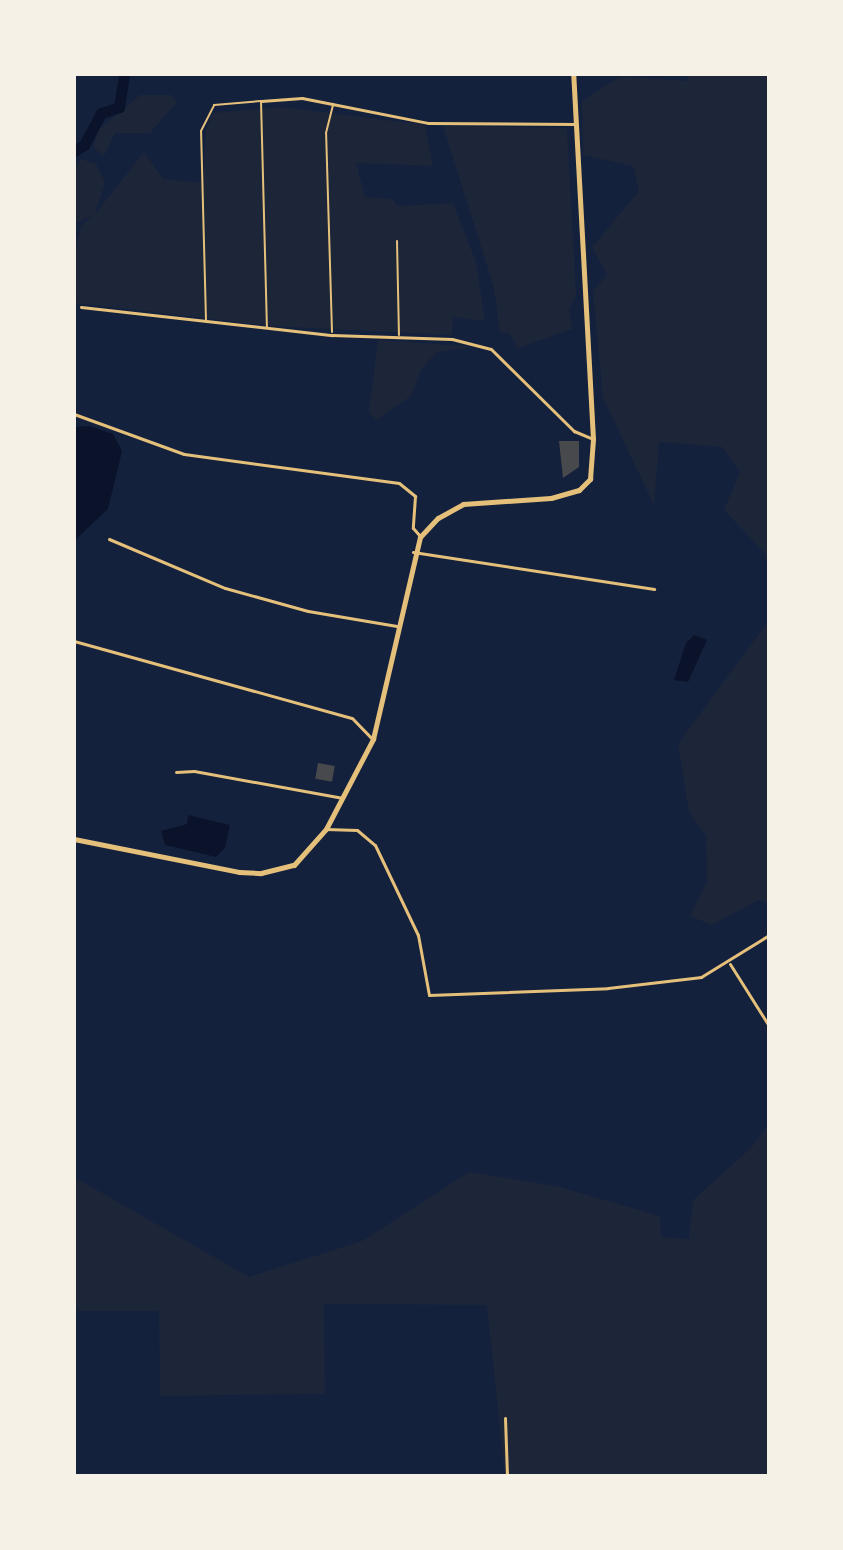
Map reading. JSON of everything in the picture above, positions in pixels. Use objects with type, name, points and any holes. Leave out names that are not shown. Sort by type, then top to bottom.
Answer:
[{"type":"main road","points":[[74,839],[239,872],[277,871],[310,852],[326,829],[373,739],[413,552],[420,537],[438,518],[463,504],[551,498],[579,490],[590,479],[593,439],[573,74]]},
{"type":"street","points":[[261,101],[334,103],[428,123],[576,124]]},
{"type":"street","points":[[81,307],[332,335],[452,339],[491,349],[574,431],[593,439]]},
{"type":"street","points":[[74,414],[207,459],[399,483],[415,496],[413,528],[420,537]]},
{"type":"street","points":[[109,539],[225,588],[308,611],[397,626]]},
{"type":"street","points":[[413,552],[654,589]]},
{"type":"street","points":[[74,641],[352,718],[373,739]]},
{"type":"street","points":[[176,772],[194,771],[343,798]]},
{"type":"street","points":[[326,829],[357,830],[375,845],[418,935],[429,995],[664,983],[701,977],[730,964],[769,935]]},
{"type":"street","points":[[730,964],[769,1026]]},
{"type":"street","points":[[505,1418],[507,1476]]},
{"type":"lane","points":[[206,320],[201,131],[214,105],[261,101],[267,329]]},
{"type":"lane","points":[[332,335],[326,133],[334,103]]},
{"type":"lane","points":[[397,241],[399,336]]},
{"type":"shaded area","points":[[689,74],[769,74],[769,585],[766,555],[724,510],[740,472],[722,447],[659,442],[654,505],[603,398],[593,291],[607,275],[592,247],[639,191],[633,166],[583,155],[582,101],[620,76],[686,81]]},
{"type":"shaded area","points":[[140,95],[172,95],[177,102],[150,133],[115,133],[104,156],[93,147],[99,129]]},
{"type":"shaded area","points":[[282,107],[425,125],[433,166],[356,163],[365,197],[393,199],[397,206],[453,203],[476,262],[485,321],[453,317],[452,335],[271,326],[77,303],[74,313],[74,253],[81,226],[93,215],[74,224],[74,168],[81,159],[96,164],[105,182],[95,214],[144,152],[163,179],[203,183],[206,129],[213,113]]},
{"type":"shaded area","points":[[443,126],[567,128],[576,295],[569,309],[572,329],[518,348],[509,333],[500,332],[494,288]]},
{"type":"shaded area","points":[[378,340],[469,348],[437,352],[422,368],[411,396],[376,420],[369,412]]},
{"type":"shaded area","points":[[89,426],[113,434],[122,451],[108,509],[74,541],[74,427]]},
{"type":"shaded area","points":[[769,620],[769,902],[758,900],[712,925],[690,916],[707,881],[706,836],[689,812],[678,744]]},
{"type":"shaded area","points":[[694,635],[707,640],[688,682],[674,680],[686,643]]},
{"type":"shaded area","points":[[188,815],[230,825],[225,848],[216,857],[165,845],[161,831],[187,824]]},
{"type":"shaded area","points":[[769,1124],[769,1476],[505,1476],[487,1305],[324,1304],[325,1394],[160,1396],[159,1311],[74,1311],[74,1177],[249,1277],[362,1241],[469,1172],[556,1186],[660,1216],[661,1237],[689,1239],[693,1200],[751,1148]]},
{"type":"building","points":[[559,441],[579,441],[579,467],[563,478]]},
{"type":"building","points":[[318,763],[335,766],[332,782],[315,779]]},
{"type":"waterway","points":[[74,151],[84,145],[101,113],[119,107],[124,74]]}]
